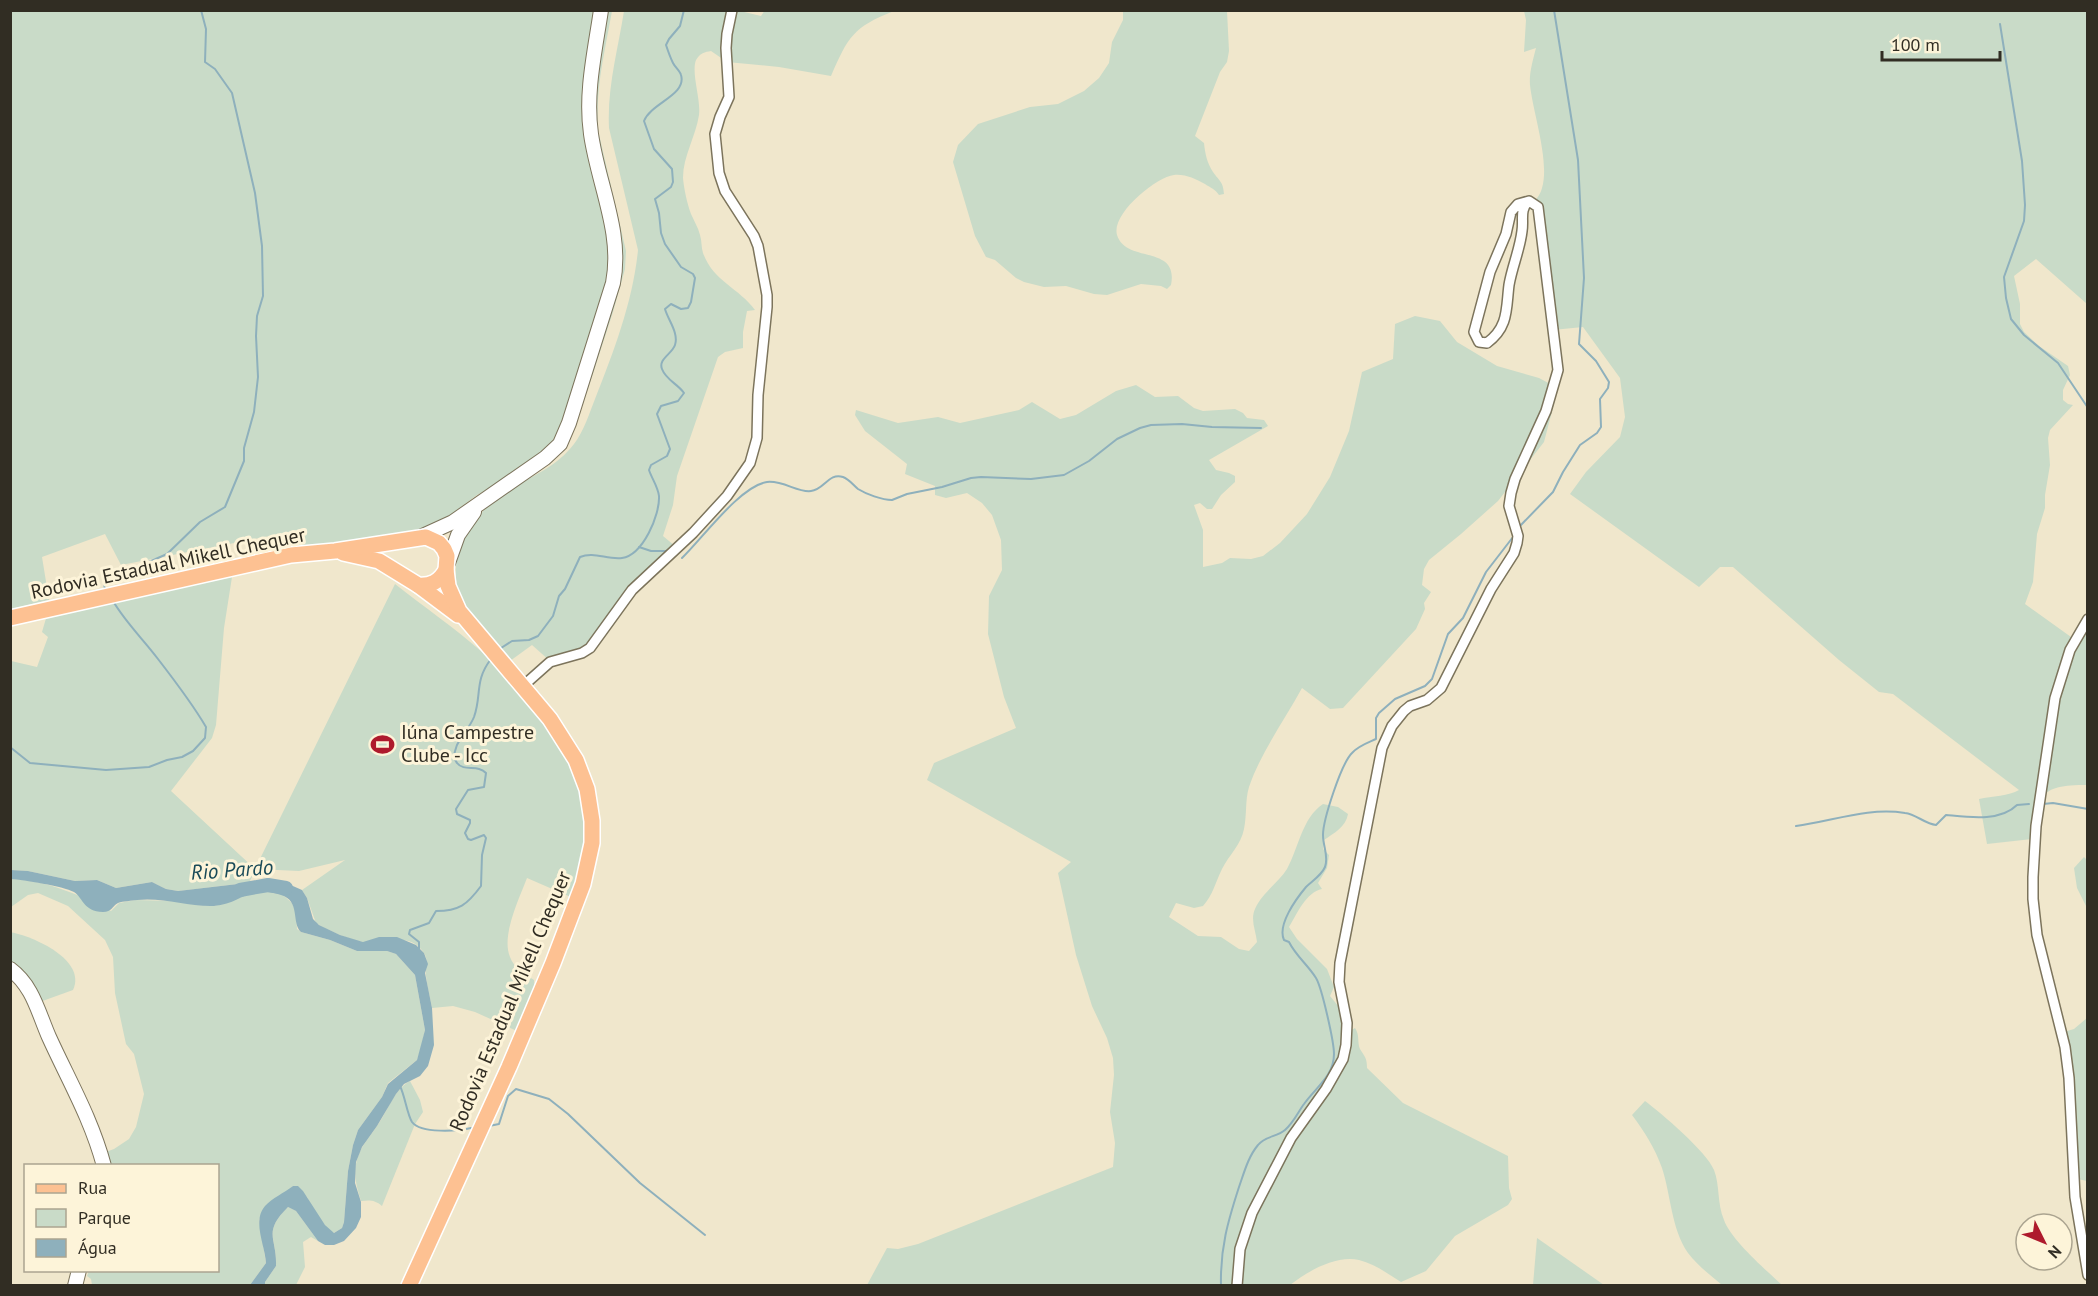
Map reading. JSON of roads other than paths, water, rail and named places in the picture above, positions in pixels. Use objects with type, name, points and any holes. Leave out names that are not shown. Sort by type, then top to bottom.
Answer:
[{"type":"main road","points":[[484,502],[458,535],[447,567],[438,581],[425,586],[411,581],[401,572],[399,560],[403,548],[415,539],[453,522],[545,458],[560,444],[569,423],[617,264],[616,249],[591,135],[589,112],[592,68],[601,10]]},
{"type":"main road","points":[[415,539],[433,539],[444,549],[452,598],[465,621]]},
{"type":"main road","name":"Rodovia Estadual Mikell Chequer","points":[[10,618],[291,555],[415,539]]},
{"type":"main road","points":[[334,551],[379,561],[411,581],[465,621]]},
{"type":"main road","name":"Rodovia Estadual Mikell Chequer","points":[[409,1286],[509,1067],[583,884],[592,843],[592,820],[587,789],[576,760],[564,740],[523,686],[465,621]]},
{"type":"main road","points":[[10,969],[23,980],[33,997],[48,1036],[87,1115],[103,1164]]},
{"type":"street","points":[[523,686],[550,662],[590,648],[632,590],[645,576],[682,546],[727,496],[750,463],[755,449],[767,295],[754,236],[721,182],[715,134],[729,97],[726,48],[732,10]]},
{"type":"street","points":[[1237,1286],[1240,1250],[1252,1213],[1291,1138],[1331,1081],[1343,1059],[1347,1023],[1339,982],[1340,963],[1382,748],[1392,726],[1404,711],[1410,706],[1427,700],[1441,688],[1491,589],[1514,553],[1517,543],[1518,536],[1509,506],[1511,493],[1515,479],[1546,411],[1558,370],[1538,207],[1529,201],[1518,204],[1511,212],[1506,234],[1490,272],[1474,328],[1477,340],[1483,343],[1491,340],[1506,315],[1509,283],[1522,230],[1522,210],[1529,201]]},
{"type":"street","points":[[2088,620],[2070,650],[2055,698],[2038,807],[2033,877],[2037,935],[2065,1047],[2070,1078],[2075,1197],[2088,1275]]},
{"type":"water","points":[[11,870],[28,871],[75,881],[97,880],[116,888],[152,882],[166,889],[178,891],[238,884],[260,886],[286,883],[302,890],[307,898],[313,919],[319,925],[363,942],[379,937],[397,937],[416,945],[424,953],[428,964],[425,973],[432,1008],[434,1045],[428,1066],[420,1076],[404,1084],[362,1147],[356,1162],[355,1183],[361,1202],[361,1217],[356,1228],[344,1241],[334,1245],[325,1245],[318,1241],[296,1211],[288,1207],[273,1229],[276,1266],[265,1285],[250,1285],[266,1263],[259,1226],[261,1212],[271,1200],[293,1186],[298,1186],[303,1191],[325,1225],[334,1233],[342,1228],[348,1171],[358,1130],[382,1097],[388,1084],[417,1060],[425,1030],[415,975],[396,954],[387,951],[357,951],[301,932],[296,923],[291,902],[281,895],[270,892],[253,893],[224,905],[214,906],[137,900],[118,903],[110,910],[103,912],[91,909],[69,890],[11,879]]},
{"type":"waterway","points":[[105,589],[104,584],[108,580],[167,554],[200,522],[225,507],[244,461],[244,448],[254,412],[258,377],[257,316],[263,296],[262,246],[255,193],[232,93],[215,69],[205,62],[206,29],[201,10]]},
{"type":"waterway","points":[[498,650],[512,641],[529,640],[538,636],[553,616],[559,596],[565,589],[580,557],[590,555],[622,558],[630,555],[637,550],[649,533],[657,513],[659,496],[649,470],[651,465],[667,456],[670,449],[657,414],[661,406],[678,401],[684,393],[666,376],[661,365],[676,340],[665,309],[671,304],[681,309],[688,308],[695,278],[693,274],[681,267],[665,244],[661,233],[655,199],[671,187],[672,169],[654,149],[644,121],[654,109],[679,88],[680,74],[666,45],[680,26],[684,10]]},
{"type":"waterway","points":[[1519,527],[1553,492],[1580,445],[1597,433],[1601,427],[1600,399],[1608,388],[1609,382],[1596,361],[1579,344],[1584,278],[1578,160],[1554,10]]},
{"type":"waterway","points":[[2000,24],[2022,161],[2025,205],[2024,221],[2004,277],[2006,298],[2011,319],[2024,335],[2058,363],[2088,408]]},
{"type":"waterway","points":[[682,558],[722,514],[745,493],[767,482],[811,491],[838,476],[847,479],[865,493],[892,500],[971,478],[1031,479],[1064,475],[1089,461],[1117,439],[1151,425],[1182,424],[1261,428]]},
{"type":"waterway","points":[[1221,1286],[1223,1247],[1228,1223],[1247,1165],[1261,1142],[1288,1127],[1324,1081],[1333,1062],[1332,1038],[1316,978],[1289,942],[1284,940],[1283,927],[1293,905],[1325,867],[1324,828],[1338,780],[1352,753],[1376,739],[1376,718],[1379,713],[1395,699],[1425,686],[1432,679],[1448,634],[1463,618],[1486,572],[1513,537]]},
{"type":"waterway","points":[[639,547],[651,551],[668,551]]},
{"type":"waterway","points":[[10,747],[30,763],[106,770],[149,767],[182,757],[193,751],[205,738],[206,727],[195,709],[113,601]]},
{"type":"waterway","points":[[419,950],[419,942],[409,934],[410,930],[429,923],[436,911],[451,910],[462,906],[481,886],[482,855],[486,838],[484,835],[468,839],[465,833],[470,820],[457,814],[456,809],[468,790],[484,787],[486,773],[483,770],[460,766],[454,756],[457,745],[474,717],[482,674],[491,659]]},
{"type":"waterway","points":[[2043,804],[2053,803],[2088,809]]},
{"type":"waterway","points":[[1796,826],[1878,812],[1909,814],[1936,825],[1946,815],[1993,816],[2002,814],[2017,805],[2029,804]]},
{"type":"waterway","name":"Rio Pardo","points":[[240,890],[268,885],[286,888]]},
{"type":"waterway","points":[[400,1086],[410,1119],[417,1126],[440,1131],[471,1128]]},
{"type":"waterway","points":[[489,1126],[499,1124],[508,1096],[516,1089],[549,1099],[568,1114],[640,1183],[705,1235]]},
{"type":"place","name":"Iúna Campestre Clube - Icc","points":[[383,744]]}]
